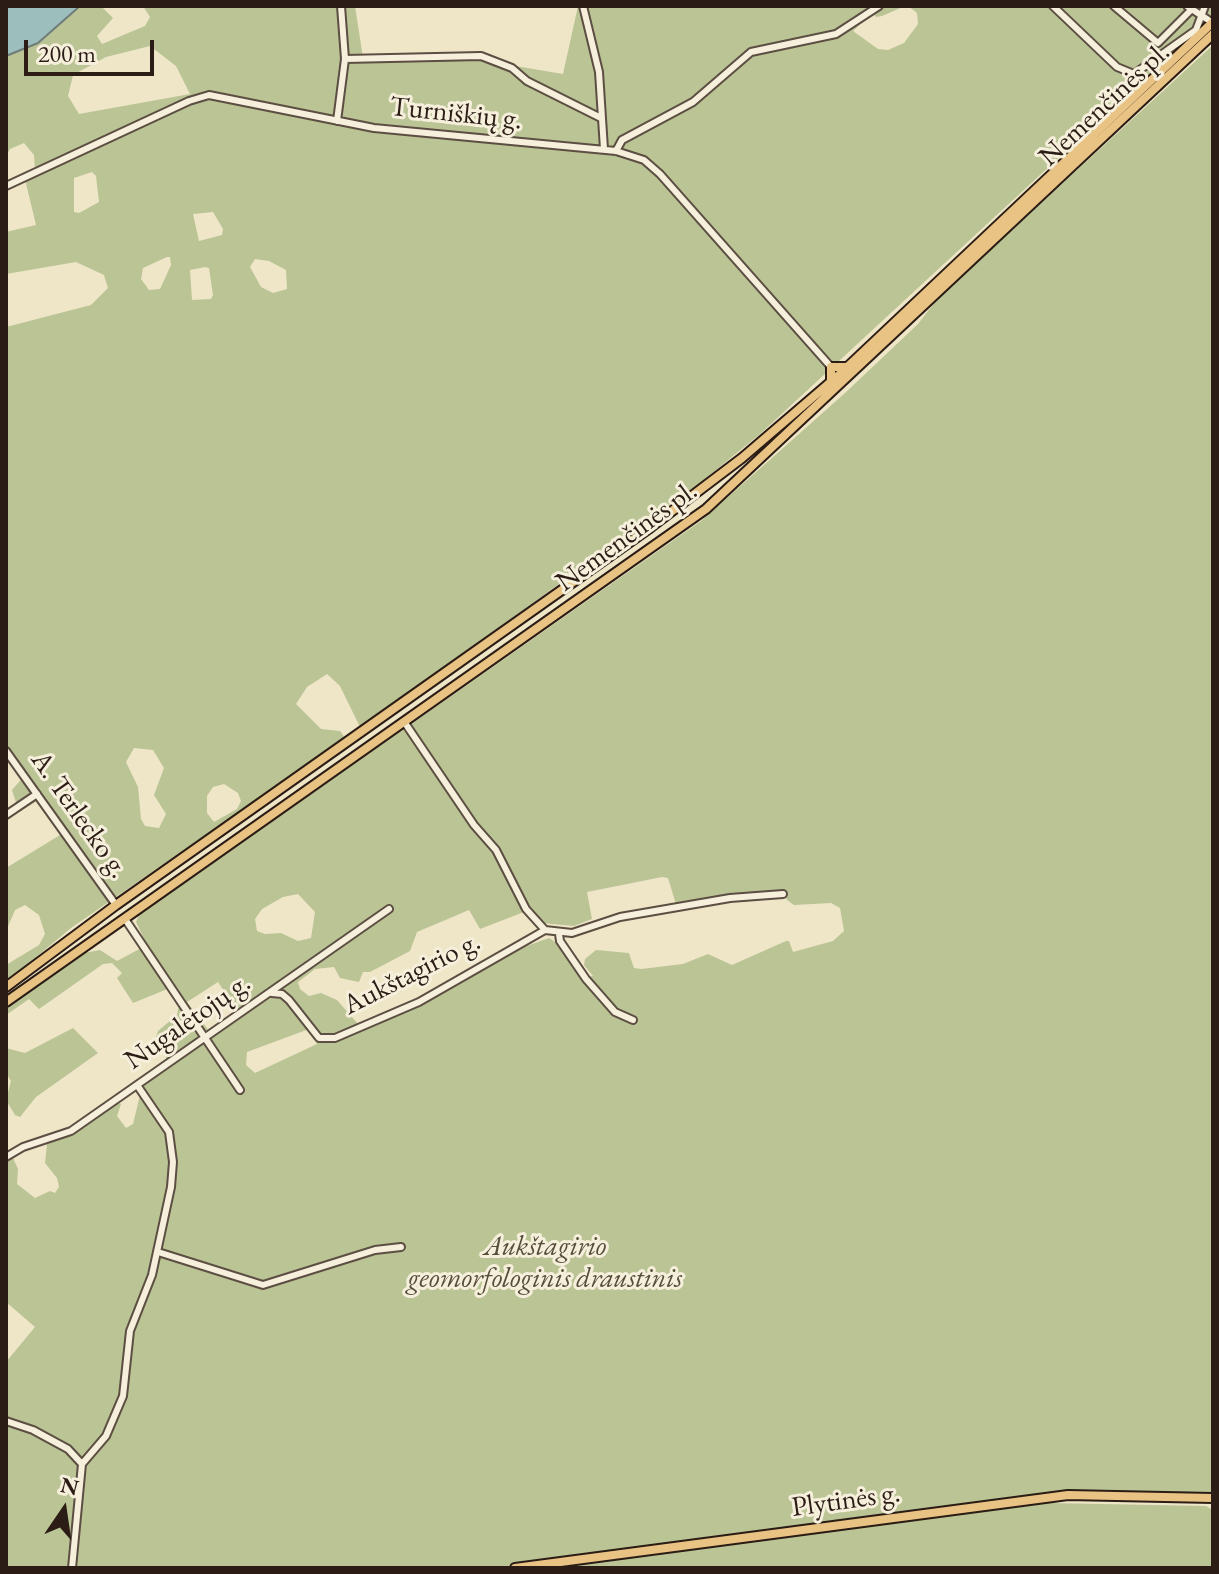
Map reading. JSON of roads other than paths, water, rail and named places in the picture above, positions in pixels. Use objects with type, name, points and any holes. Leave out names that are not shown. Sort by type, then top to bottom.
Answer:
[{"type":"main road","name":"Nemenčinės pl.","points":[[6,1002],[706,509],[799,423],[1213,22]]},
{"type":"main road","name":"Nemenčinės pl.","points":[[6,987],[116,905],[708,485],[913,311],[1213,34]]},
{"type":"main road","points":[[831,381],[831,367],[847,367]]},
{"type":"main road","points":[[792,416],[799,423]]},
{"type":"main road","points":[[528,614],[538,628]]},
{"type":"main road","points":[[116,905],[125,919]]},
{"type":"main road","name":"Plytinės g.","points":[[515,1568],[1068,1495],[1213,1498]]},
{"type":"main road","name":"Plytinės g.","points":[[1183,1498],[1213,1505]]},
{"type":"street","points":[[337,121],[345,59],[341,6]]},
{"type":"street","points":[[583,6],[599,72],[604,149]]},
{"type":"street","points":[[616,151],[622,140],[693,102],[751,52],[836,34],[879,6]]},
{"type":"street","points":[[1053,6],[1117,67],[1134,74],[1196,30],[1205,6]]},
{"type":"street","points":[[1114,6],[1158,43],[1189,8],[1213,22]]},
{"type":"street","points":[[345,59],[481,56],[512,68],[527,81],[601,118]]},
{"type":"street","name":"Turniškių g.","points":[[6,186],[204,96],[223,96],[337,121],[418,134],[616,151],[644,160],[660,174],[831,367]]},
{"type":"street","points":[[405,723],[474,825],[496,850],[526,909],[545,930],[559,934],[620,917],[730,898],[783,894]]},
{"type":"street","name":"A. Terlecko g.","points":[[6,751],[116,905]]},
{"type":"street","points":[[6,815],[37,794]]},
{"type":"street","name":"Nugalėtojų g.","points":[[6,1157],[23,1147],[65,1135],[389,909]]},
{"type":"street","points":[[125,919],[240,1090]]},
{"type":"street","name":"Aukštagirio g.","points":[[267,994],[282,994],[319,1038],[335,1038],[419,1002],[545,930]]},
{"type":"street","points":[[559,934],[560,941],[586,979],[615,1012],[633,1020]]},
{"type":"street","points":[[72,1568],[82,1464],[98,1448],[120,1404],[130,1331],[158,1252],[173,1162],[169,1132],[137,1085]]},
{"type":"street","points":[[158,1252],[263,1285],[375,1250],[401,1247]]},
{"type":"street","points":[[6,1421],[33,1430],[68,1449],[82,1464]]},
{"type":"water","points":[[9,6],[80,6],[38,43],[6,56],[6,9]]},
{"type":"park label","name":"Aukštagirio geomorfologinis draustinis","points":[[545,1263]]}]
